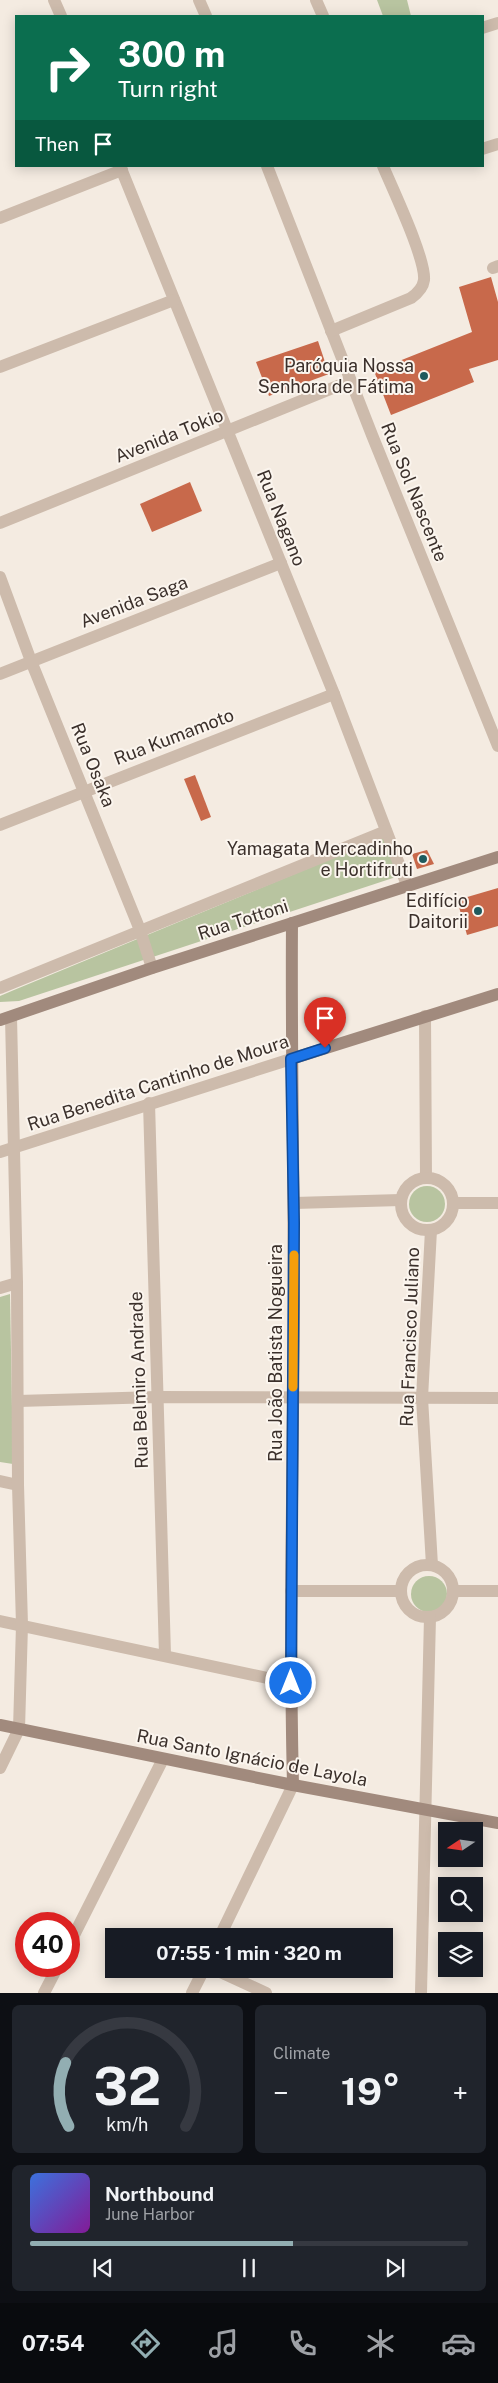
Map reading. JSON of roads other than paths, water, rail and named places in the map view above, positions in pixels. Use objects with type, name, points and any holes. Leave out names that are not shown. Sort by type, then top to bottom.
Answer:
[{"type":"street","points":[[54,0],[61,15]]},
{"type":"street","points":[[199,0],[206,15]]},
{"type":"street","points":[[316,0],[323,15]]},
{"type":"street","points":[[484,27],[498,23]]},
{"type":"street","points":[[484,148],[498,144]]},
{"type":"street","name":"Rua Sol Nascente","points":[[267,167],[350,381],[498,746]]},
{"type":"street","points":[[331,331],[411,298],[420,291],[424,282],[421,261],[383,167]]},
{"type":"street","points":[[0,218],[121,168]]},
{"type":"street","name":"Rua Nagano","points":[[121,168],[334,694],[407,885]]},
{"type":"street","points":[[0,367],[174,300]]},
{"type":"street","name":"Avenida Tokio","points":[[0,523],[350,381]]},
{"type":"street","name":"Avenida Saga","points":[[0,674],[281,563]]},
{"type":"street","name":"Rua Osaka","points":[[0,577],[31,661],[140,930],[152,968]]},
{"type":"street","name":"Rua Kumamoto","points":[[0,825],[334,694]]},
{"type":"street","name":"Rua Tottoni","points":[[0,988],[386,832]]},
{"type":"street","name":"Rua Tottoni","points":[[4,1017],[292,922],[498,857]]},
{"type":"street","name":"Rua João Batista Nogueira","points":[[292,922],[291,1059],[294,1203],[291,1683],[293,1784]]},
{"type":"street","name":"Rua Benedita Cantinho de Moura","points":[[0,1152],[149,1103],[498,994]]},
{"type":"street","points":[[425,1016],[426,1177]]},
{"type":"street","points":[[0,1768],[19,1729],[22,1625],[18,1485],[15,1147],[4,1017]]},
{"type":"street","name":"Rua Belmiro Andrade","points":[[149,1103],[165,1655]]},
{"type":"street","points":[[426,1177],[444,1183],[450,1189],[454,1203],[452,1214],[447,1222],[431,1230],[420,1229],[412,1225],[405,1218],[401,1200],[408,1186],[415,1180],[426,1177]]},
{"type":"street","points":[[294,1203],[401,1200]]},
{"type":"street","points":[[454,1203],[498,1203]]},
{"type":"street","name":"Rua Francisco Juliano","points":[[431,1230],[422,1398],[432,1565]]},
{"type":"street","points":[[0,1288],[17,1283]]},
{"type":"street","points":[[18,1401],[157,1397],[498,1398]]},
{"type":"street","points":[[0,1481],[18,1485]]},
{"type":"street","points":[[423,1564],[432,1565],[443,1570],[449,1577],[453,1591],[451,1601],[446,1609],[439,1614],[430,1617],[419,1616],[411,1612],[405,1605],[400,1591],[407,1573],[423,1564]]},
{"type":"street","points":[[291,1590],[400,1591]]},
{"type":"street","points":[[453,1591],[498,1590]]},
{"type":"street","points":[[421,1993],[430,1617]]},
{"type":"street","points":[[0,1621],[291,1683]]},
{"type":"street","name":"Rua Santo Ignácio de Layola","points":[[0,1725],[498,1823]]},
{"type":"street","points":[[80,1923],[163,1758]]},
{"type":"street","points":[[224,1928],[293,1784]]},
{"type":"street","points":[[44,1993],[52,1977]]},
{"type":"street","points":[[192,1993],[200,1978]]},
{"type":"street","points":[[234,1978],[266,1993]]},
{"type":"place","name":"Paróquia Nossa Senhora de Fátima","points":[[424,376]]},
{"type":"place","name":"Yamagata Mercadinho e Hortifruti","points":[[423,859]]},
{"type":"place","name":"Edifício Daitorii","points":[[478,911]]}]
